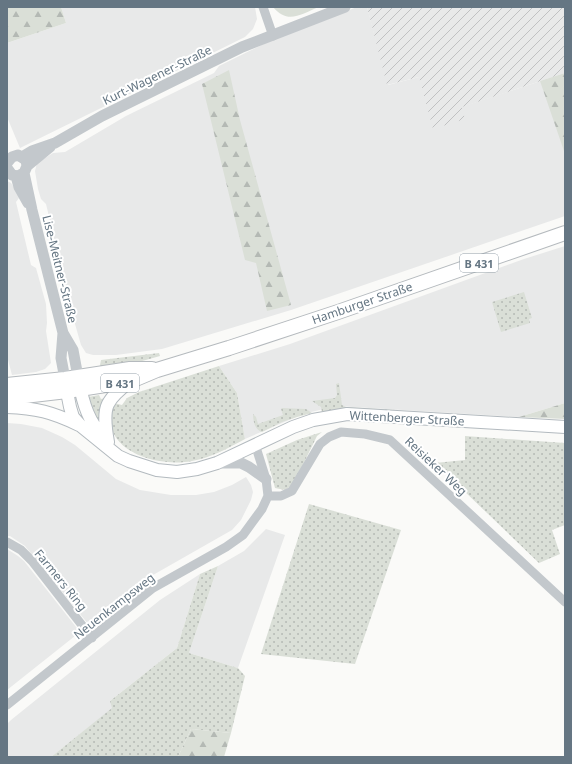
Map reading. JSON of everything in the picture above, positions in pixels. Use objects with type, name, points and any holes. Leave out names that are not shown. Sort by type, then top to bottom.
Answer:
[{"type":"main road","name":"Hamburger Straße","points":[[73,384],[131,381],[157,370],[338,312],[565,232]]},
{"type":"main road","name":"Hamburger Straße","points":[[73,384],[130,369],[157,370]]},
{"type":"main road","points":[[109,443],[105,429],[108,404],[120,389],[131,381]]},
{"type":"main road","name":"B 431","points":[[7,385],[73,384]]},
{"type":"main road","name":"B 431","points":[[7,398],[73,384]]},
{"type":"main road","name":"Wittenberger Straße","points":[[73,384],[70,407],[73,417],[81,426],[118,456],[157,470],[177,472],[197,469],[217,463],[255,444],[313,420],[347,414],[565,427]]},
{"type":"main road","name":"Wittenberger Straße","points":[[73,384],[89,418],[98,432],[109,443],[140,464]]},
{"type":"main road","points":[[7,407],[28,408],[52,413],[81,426]]},
{"type":"street","points":[[263,7],[273,36]]},
{"type":"street","name":"Kurt-Wagener-Straße","points":[[15,169],[55,143],[102,116],[233,51],[345,7]]},
{"type":"street","name":"Lise-Meitner-Straße","points":[[15,169],[32,210],[63,333],[73,350],[73,384]]},
{"type":"street","name":"Reisieker Weg","points":[[268,496],[281,496],[292,492],[320,444],[341,432],[365,434],[390,440],[565,602]]},
{"type":"street","points":[[255,444],[266,479],[268,496]]},
{"type":"street","points":[[217,463],[241,463],[266,479]]},
{"type":"street","name":"Neuenkampsweg","points":[[7,705],[153,588],[226,547],[243,535],[262,509],[268,496]]},
{"type":"street","name":"Farmers Ring","points":[[7,542],[21,550],[32,561],[92,638]]},
{"type":"shaded area","points":[[61,7],[255,7],[257,19],[253,29],[245,37],[20,148],[7,117],[7,43],[66,23]]},
{"type":"shaded area","points":[[357,7],[367,7],[388,85],[419,77],[461,107],[565,73],[565,216],[291,310],[162,349],[116,355],[93,355],[86,353],[81,345],[73,317],[46,204],[41,199],[38,189],[35,171],[37,163],[53,153],[65,152],[126,116],[214,73],[219,66],[272,40]]},
{"type":"shaded area","points":[[367,7],[565,7],[565,73],[462,107],[465,119],[433,129],[419,77],[387,85]]},
{"type":"shaded area","points":[[7,181],[11,183],[19,198],[16,202],[31,265],[36,268],[46,304],[46,331],[51,363],[45,369],[36,372],[12,375],[7,356]]},
{"type":"shaded area","points":[[565,246],[565,403],[519,417],[336,406],[303,414],[245,439],[237,393],[219,366],[290,344],[524,259]]},
{"type":"shaded area","points":[[7,423],[42,428],[62,437],[75,445],[116,479],[140,490],[171,495],[196,495],[214,492],[232,485],[246,477],[253,492],[251,500],[241,520],[232,530],[153,575],[89,625],[25,546],[10,536],[7,536]]},
{"type":"shaded area","points":[[266,529],[285,535],[238,668],[189,653],[218,566],[244,551]]},
{"type":"shaded area","points":[[7,549],[24,561],[80,632],[7,690]]},
{"type":"shaded area","points":[[200,574],[177,648],[110,701],[113,708],[51,757],[7,757],[7,724],[11,720],[160,600]]},
{"type":"green space","points":[[7,7],[61,7],[66,23],[7,43]]},
{"type":"green space","points":[[273,7],[319,7],[300,15],[289,17],[284,16]]},
{"type":"green space","points":[[229,70],[240,120],[291,305],[267,311],[256,263],[245,260],[202,84]]},
{"type":"green space","points":[[565,73],[565,154],[540,81]]},
{"type":"green space","points":[[524,292],[532,318],[529,319],[530,323],[501,332],[492,302]]},
{"type":"green space","points":[[159,353],[160,356],[128,365],[99,370],[101,360]]},
{"type":"green space","points":[[219,366],[237,393],[245,439],[206,458],[192,461],[167,462],[140,456],[128,449],[119,441],[112,431],[110,415],[114,403],[122,405],[127,398],[139,392]]},
{"type":"green space","points":[[339,383],[342,405],[346,407],[396,410],[396,413],[339,410],[322,412],[321,407],[312,401],[335,398],[337,395],[336,384]]},
{"type":"green space","points":[[99,395],[101,399],[109,398],[102,426],[91,408],[88,397]]},
{"type":"green space","points":[[565,403],[565,419],[519,417]]},
{"type":"green space","points":[[282,408],[306,409],[312,413],[282,422],[262,432],[256,427],[253,414],[256,417],[258,424],[283,415]]},
{"type":"green space","points":[[322,432],[317,436],[293,485],[285,490],[275,488],[266,454],[297,440]]},
{"type":"green space","points":[[465,436],[565,443],[565,525],[552,530],[560,554],[539,563],[435,463],[465,460]]},
{"type":"green space","points":[[309,504],[401,530],[355,664],[261,654]]},
{"type":"green space","points":[[218,566],[189,653],[238,668],[245,676],[231,733],[191,729],[178,757],[51,757],[112,708],[110,701],[177,648],[200,574]]},
{"type":"green space","points":[[191,729],[231,733],[224,757],[178,757]]}]
